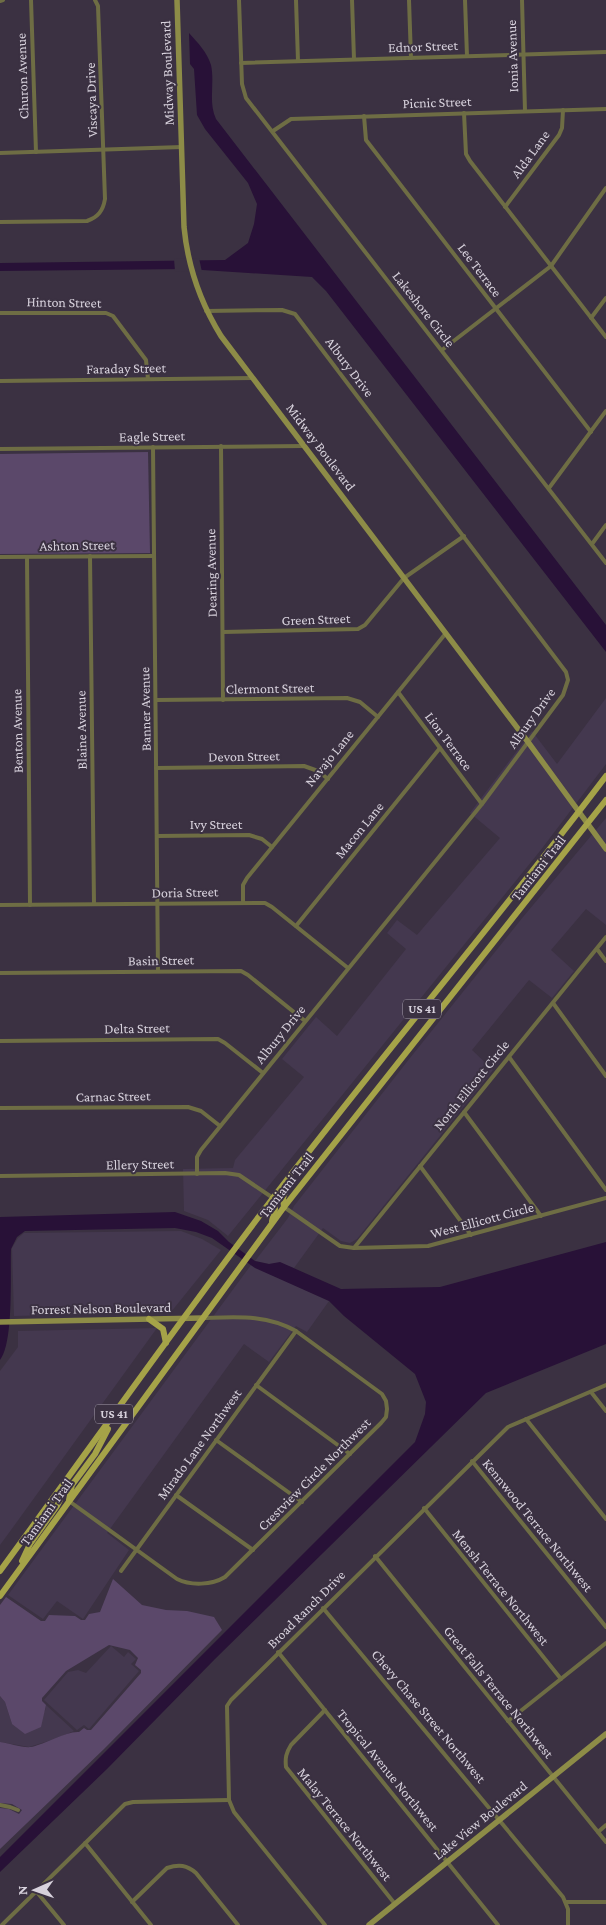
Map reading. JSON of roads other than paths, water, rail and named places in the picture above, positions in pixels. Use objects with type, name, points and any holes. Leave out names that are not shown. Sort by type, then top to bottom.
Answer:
[{"type":"main road","name":"Tamiami Trail","points":[[0,1571],[291,1174],[606,776]]},
{"type":"main road","name":"Tamiami Trail","points":[[0,1596],[284,1207],[606,800]]},
{"type":"main road","points":[[284,1207],[283,1198],[291,1174]]},
{"type":"main road","points":[[271,1225],[275,1208],[273,1198]]},
{"type":"main road","points":[[149,1319],[163,1329],[166,1343]]},
{"type":"main road","points":[[69,1501],[72,1486],[95,1454],[121,1406]]},
{"type":"main road","points":[[15,1576],[30,1544],[57,1506],[60,1500],[60,1489]]},
{"type":"street","name":"Churon Avenue","points":[[31,0],[36,152]]},
{"type":"street","name":"Viscaya Drive","points":[[0,222],[87,221],[100,213],[105,201],[104,150],[98,6],[95,0]]},
{"type":"street","name":"Midway Boulevard","points":[[177,0],[184,228],[187,255],[192,275],[206,311],[221,336],[528,742],[606,849]]},
{"type":"street","name":"Lakeshore Circle","points":[[239,0],[244,92],[606,562]]},
{"type":"street","points":[[296,0],[298,61]]},
{"type":"street","points":[[352,0],[354,59]]},
{"type":"street","points":[[409,0],[410,58]]},
{"type":"street","points":[[465,0],[467,56]]},
{"type":"street","name":"Ionia Avenue","points":[[522,0],[525,111]]},
{"type":"street","name":"Ednor Street","points":[[241,62],[606,52]]},
{"type":"street","name":"Picnic Street","points":[[273,131],[291,119],[606,109]]},
{"type":"street","name":"Alda Lane","points":[[505,207],[559,135],[562,128],[563,110]]},
{"type":"street","points":[[464,113],[466,154],[606,337]]},
{"type":"street","name":"Lee Terrace","points":[[364,116],[366,140],[591,432]]},
{"type":"street","points":[[0,153],[182,147]]},
{"type":"street","points":[[442,350],[551,266],[606,188]]},
{"type":"street","points":[[591,318],[606,298]]},
{"type":"street","name":"Albury Drive","points":[[197,1174],[197,1157],[201,1150],[482,804],[563,695],[568,680],[566,672],[295,314],[282,310],[206,311]]},
{"type":"street","name":"Hinton Street","points":[[0,313],[106,313],[113,316],[143,355],[148,368],[148,379]]},
{"type":"street","name":"Faraday Street","points":[[0,381],[253,378]]},
{"type":"street","points":[[549,488],[606,411]]},
{"type":"street","name":"Dearing Avenue","points":[[221,446],[224,700]]},
{"type":"street","name":"Eagle Street","points":[[0,449],[304,446]]},
{"type":"street","name":"Banner Avenue","points":[[153,447],[158,971]]},
{"type":"street","points":[[592,544],[606,525]]},
{"type":"street","name":"Green Street","points":[[223,632],[358,629],[365,625],[404,578],[464,536]]},
{"type":"street","name":"Blaine Avenue","points":[[90,556],[94,904]]},
{"type":"street","name":"Ashton Street","points":[[0,557],[154,556]]},
{"type":"street","name":"Benton Avenue","points":[[26,557],[30,905]]},
{"type":"street","name":"Navajo Lane","points":[[243,903],[244,885],[247,878],[446,633]]},
{"type":"street","name":"Lion Terrace","points":[[398,692],[482,804]]},
{"type":"street","name":"Clermont Street","points":[[156,700],[353,699],[360,702],[378,717]]},
{"type":"street","name":"Macon Lane","points":[[296,926],[440,748]]},
{"type":"street","name":"Devon Street","points":[[156,768],[304,766],[318,771],[328,779]]},
{"type":"street","name":"Ivy Street","points":[[157,836],[249,835],[262,839],[272,847]]},
{"type":"street","name":"Doria Street","points":[[0,905],[265,903],[348,968]]},
{"type":"street","name":"North Ellicott Circle","points":[[354,1248],[606,937]]},
{"type":"street","points":[[597,949],[606,961]]},
{"type":"street","name":"Basin Street","points":[[0,973],[241,971],[305,1021]]},
{"type":"street","points":[[553,1003],[606,1076]]},
{"type":"street","name":"Delta Street","points":[[0,1041],[218,1039],[263,1074]]},
{"type":"street","points":[[508,1057],[606,1190]]},
{"type":"street","name":"Carnac Street","points":[[0,1108],[188,1106],[201,1110],[220,1126]]},
{"type":"street","points":[[464,1112],[541,1216]]},
{"type":"street","points":[[420,1166],[471,1235]]},
{"type":"street","name":"Ellery Street","points":[[0,1176],[239,1175],[273,1198]]},
{"type":"street","name":"West Ellicott Circle","points":[[284,1207],[340,1246],[354,1248],[428,1246],[606,1198]]},
{"type":"street","name":"Crestview Circle Northwest","points":[[69,1501],[184,1582],[219,1582],[302,1502],[386,1416],[386,1401],[378,1390],[287,1326],[257,1317],[203,1318]]},
{"type":"street","name":"Forrest Nelson Boulevard","points":[[0,1322],[203,1318]]},
{"type":"street","name":"Mirado Lane Northwest","points":[[121,1571],[296,1331]]},
{"type":"street","points":[[256,1385],[350,1454]]},
{"type":"street","name":"Broad Ranch Drive","points":[[228,1800],[227,1706],[230,1700],[508,1427],[606,1385]]},
{"type":"street","points":[[591,1392],[606,1411]]},
{"type":"street","points":[[526,1419],[606,1519]]},
{"type":"street","points":[[216,1440],[302,1502]]},
{"type":"street","name":"Kennwood Terrace Northwest","points":[[472,1461],[606,1627]]},
{"type":"street","points":[[176,1495],[253,1550]]},
{"type":"street","name":"Mensh Terrace Northwest","points":[[424,1508],[561,1679]]},
{"type":"street","name":"Great Falls Terrace Northwest","points":[[375,1556],[606,1842]]},
{"type":"street","name":"Chevy Chase Street Northwest","points":[[324,1608],[500,1819],[566,1902]]},
{"type":"street","points":[[508,1721],[606,1642]]},
{"type":"street","name":"Tropical Avenue Northwest","points":[[278,1652],[498,1925]]},
{"type":"street","name":"Malay Terrace Northwest","points":[[326,1710],[290,1745],[286,1752],[286,1767],[395,1904]]},
{"type":"street","name":"Lake View Boulevard","points":[[369,1925],[606,1734]]},
{"type":"street","points":[[2,1925],[121,1808],[133,1802],[228,1800],[234,1812],[325,1925]]},
{"type":"street","points":[[0,1805],[18,1810]]},
{"type":"street","points":[[598,1832],[606,1825]]},
{"type":"street","points":[[85,1844],[151,1925]]},
{"type":"street","points":[[132,1902],[167,1868],[183,1865],[196,1873],[238,1925]]},
{"type":"street","points":[[36,1891],[64,1925]]},
{"type":"street","points":[[568,1925],[566,1902],[606,1902]]}]
